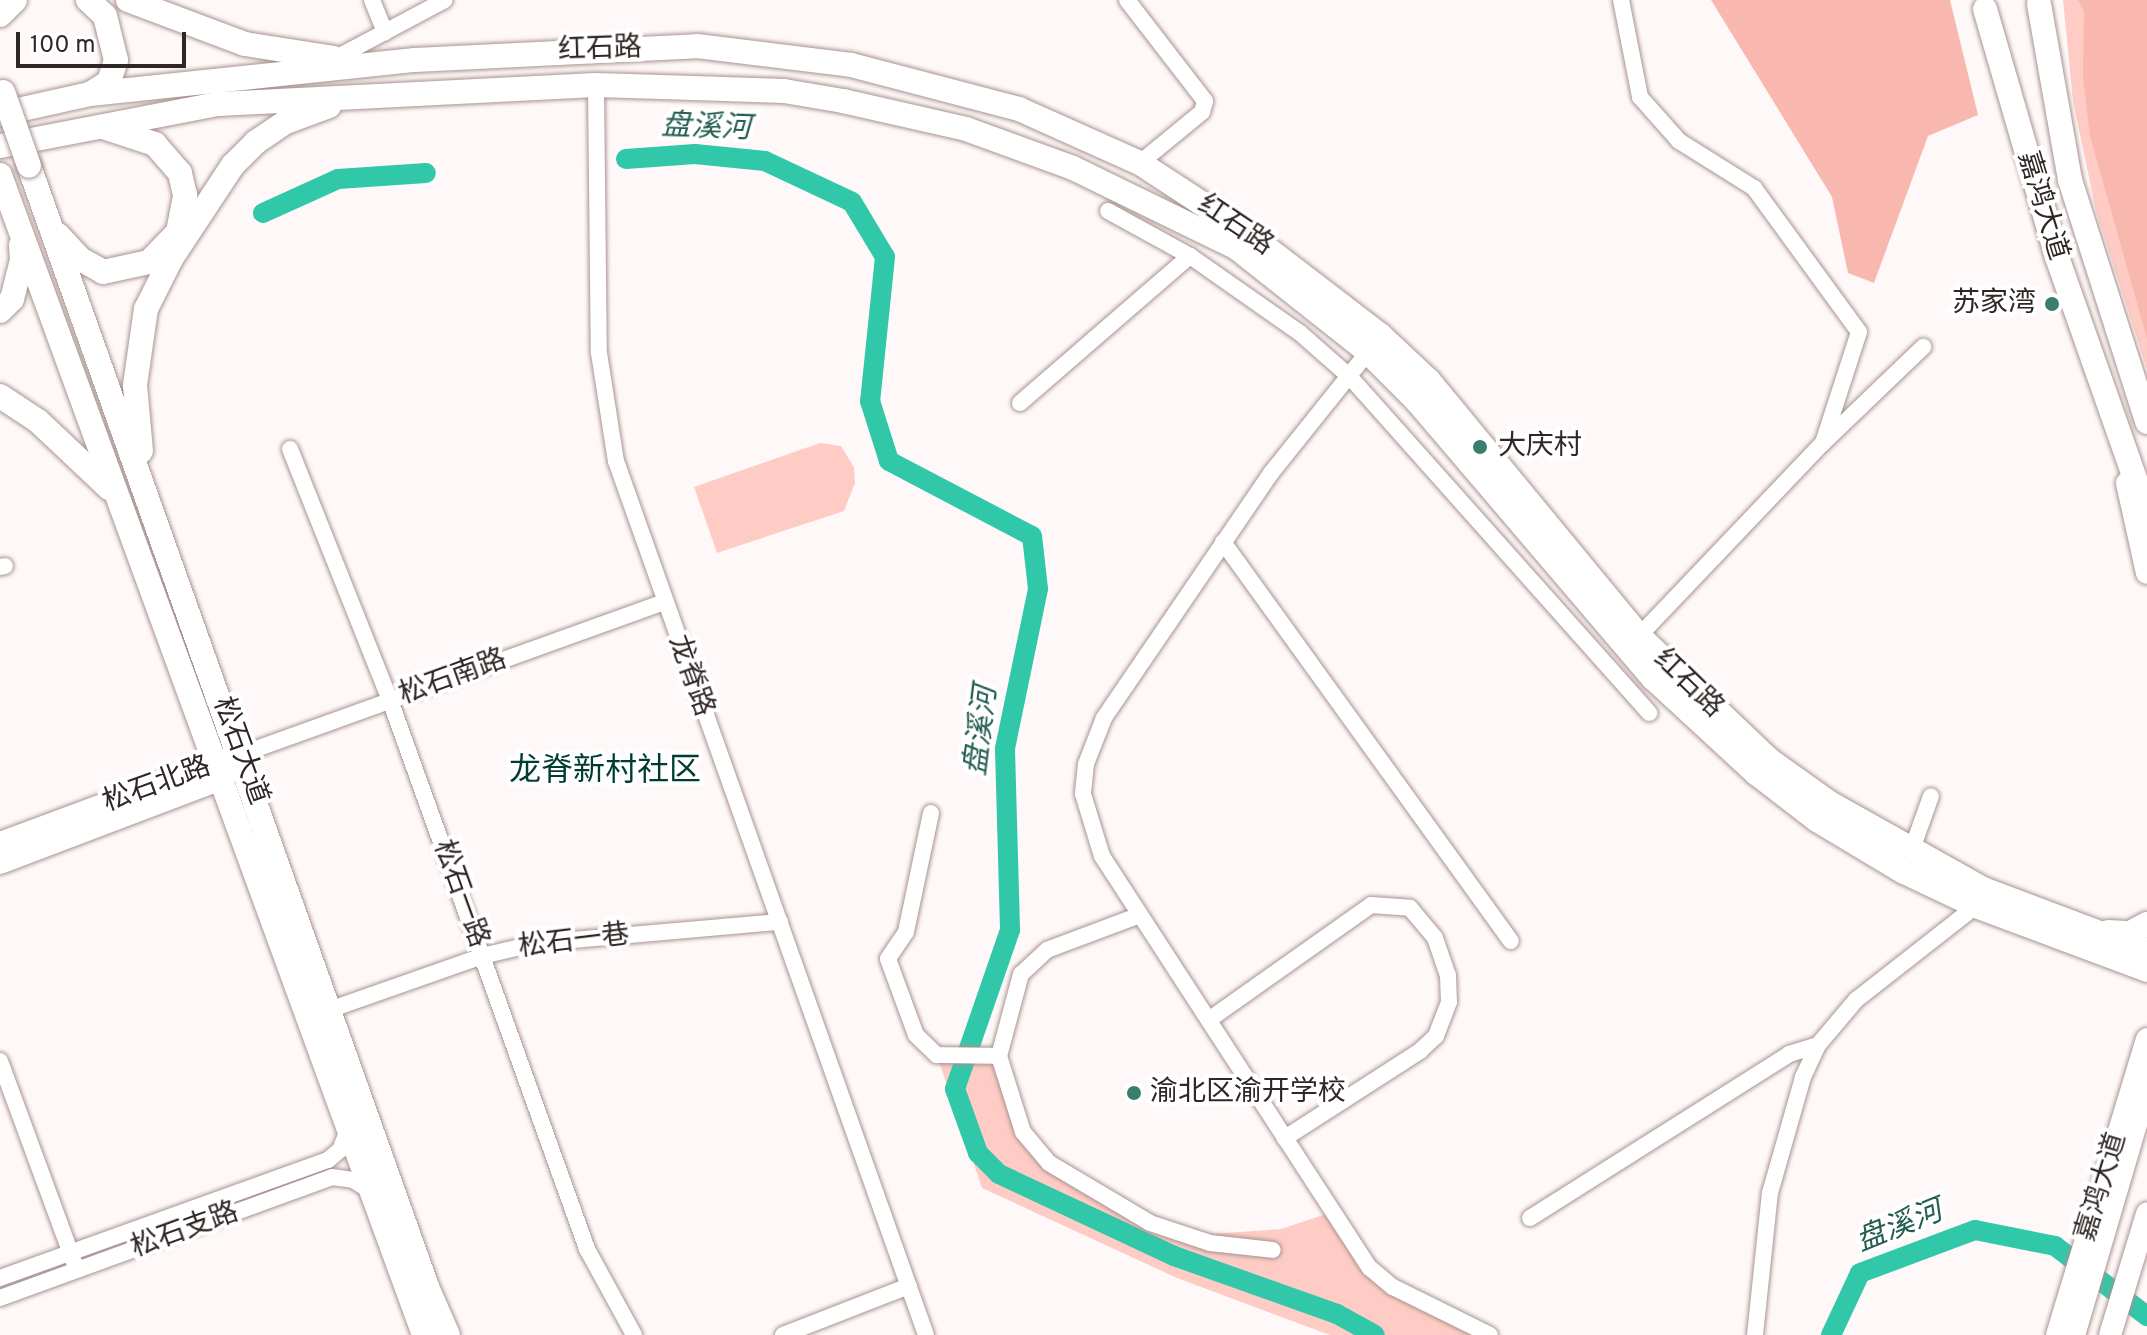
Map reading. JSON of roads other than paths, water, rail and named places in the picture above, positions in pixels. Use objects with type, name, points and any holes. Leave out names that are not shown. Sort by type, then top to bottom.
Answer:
[{"type":"highway","points":[[0,15],[15,0]]},
{"type":"highway","points":[[88,0],[105,16],[116,60],[109,82],[90,94]]},
{"type":"highway","points":[[128,0],[162,17],[245,44],[336,58],[415,60]]},
{"type":"highway","name":"嘉鸿大道","points":[[2039,4],[2070,180],[2144,403],[2147,422]]},
{"type":"highway","name":"嘉鸿大道","points":[[1985,9],[2057,257],[2110,400],[2147,513]]},
{"type":"highway","name":"红石路","points":[[1,97],[90,94],[415,60],[697,46],[781,55],[961,91],[1019,109],[1140,163],[1322,288],[1409,363],[1639,636],[1768,759],[1911,852],[1983,889],[2147,951]]},
{"type":"highway","name":"红石路","points":[[0,146],[88,125],[219,104],[419,91],[596,85],[784,91],[966,129],[1132,194],[1237,248],[1368,352],[1417,401],[1653,678],[1699,723],[1817,820],[1904,872],[1976,906],[2147,970]]},
{"type":"highway","points":[[143,486],[135,385],[146,309],[171,259],[233,165],[266,135],[317,108],[419,91]]},
{"type":"highway","name":"松石大道","points":[[1,97],[29,166],[242,754],[329,1010],[448,1335]]},
{"type":"highway","points":[[50,224],[80,259],[103,272],[149,262],[166,248],[184,217],[180,173],[155,144],[139,135],[88,125]]},
{"type":"highway","name":"松石大道","points":[[0,175],[424,1335]]},
{"type":"highway","points":[[0,311],[12,299],[22,260],[19,230]]},
{"type":"highway","points":[[0,396],[76,453],[116,496]]},
{"type":"highway","points":[[2087,928],[2116,934],[2147,924]]},
{"type":"highway","name":"嘉鸿大道","points":[[2077,1331],[2147,1083]]},
{"type":"highway","name":"嘉鸿大道","points":[[2077,1331],[2147,1147]]},
{"type":"main road","name":"嘉鸿大道","points":[[2110,400],[2147,573]]},
{"type":"main road","name":"松石北路","points":[[0,863],[217,772],[242,754]]},
{"type":"main road","name":"松石北路","points":[[0,843],[217,772]]},
{"type":"main road","name":"嘉鸿大道","points":[[2077,1331],[2098,1200],[2147,1039]]},
{"type":"main road","name":"嘉鸿大道","points":[[2077,1331],[2147,1215]]},
{"type":"street","points":[[372,0],[385,32]]},
{"type":"street","points":[[336,58],[445,0]]},
{"type":"street","points":[[1127,0],[1205,101],[1202,112],[1140,163]]},
{"type":"street","points":[[1621,0],[1640,97],[1679,141],[1754,188],[1859,332],[1823,443]]},
{"type":"street","name":"龙脊路","points":[[596,85],[602,391],[620,475],[926,1335]]},
{"type":"street","points":[[1108,211],[1190,256],[1300,333],[1350,377],[1649,713]]},
{"type":"street","points":[[1020,403],[1190,256]]},
{"type":"street","points":[[1639,636],[1823,443],[1923,347]]},
{"type":"street","points":[[1368,352],[1271,473],[1104,718],[1086,764],[1083,794],[1088,824],[1140,915],[1380,1278],[1490,1335]]},
{"type":"street","name":"松石一路","points":[[290,449],[390,700],[587,1249],[634,1335]]},
{"type":"street","points":[[1223,542],[1511,941]]},
{"type":"street","name":"松石南路","points":[[242,754],[664,602]]},
{"type":"street","points":[[1911,852],[1931,796]]},
{"type":"street","points":[[931,813],[906,932],[888,959],[916,1035],[937,1055],[992,1056]]},
{"type":"street","points":[[1210,1019],[1371,905],[1410,908],[1435,938],[1448,975],[1449,1002],[1436,1036],[1420,1051],[1285,1138]]},
{"type":"street","points":[[1755,1335],[1770,1193],[1803,1077],[1818,1045],[1856,1000],[1976,906]]},
{"type":"street","points":[[1140,915],[1033,960],[1013,992],[992,1056],[1023,1132],[1049,1163],[1150,1223],[1210,1243],[1273,1250]]},
{"type":"street","name":"松石一巷","points":[[329,1010],[482,956],[538,943],[780,922]]},
{"type":"street","points":[[1530,1218],[1789,1054],[1818,1045]]},
{"type":"street","points":[[0,1061],[77,1271]]},
{"type":"street","name":"松石支路","points":[[0,1278],[328,1160],[340,1150],[348,1130]]},
{"type":"street","name":"松石支路","points":[[0,1298],[332,1177],[353,1180],[369,1190]]},
{"type":"street","points":[[783,1335],[909,1286]]},
{"type":"waterway","name":"盘溪河","points":[[626,159],[695,154],[765,161],[852,202],[885,257],[870,401],[889,461],[1032,536],[1038,589],[1005,749],[1010,930],[955,1089],[978,1153],[999,1174],[1174,1256],[1337,1314],[1375,1335]]},
{"type":"waterway","name":"盘溪河","points":[[263,213],[338,179],[426,173]]},
{"type":"waterway","name":"盘溪河","points":[[1831,1335],[1860,1273],[1975,1230],[2055,1246],[2147,1316]]},
{"type":"place","name":"苏家湾","points":[[2052,304]]},
{"type":"place","name":"大庆村","points":[[1480,447]]},
{"type":"place","name":"渝北区渝开学校","points":[[1134,1093]]},
{"type":"district","name":"龙脊新村社区","points":[[605,772]]}]
